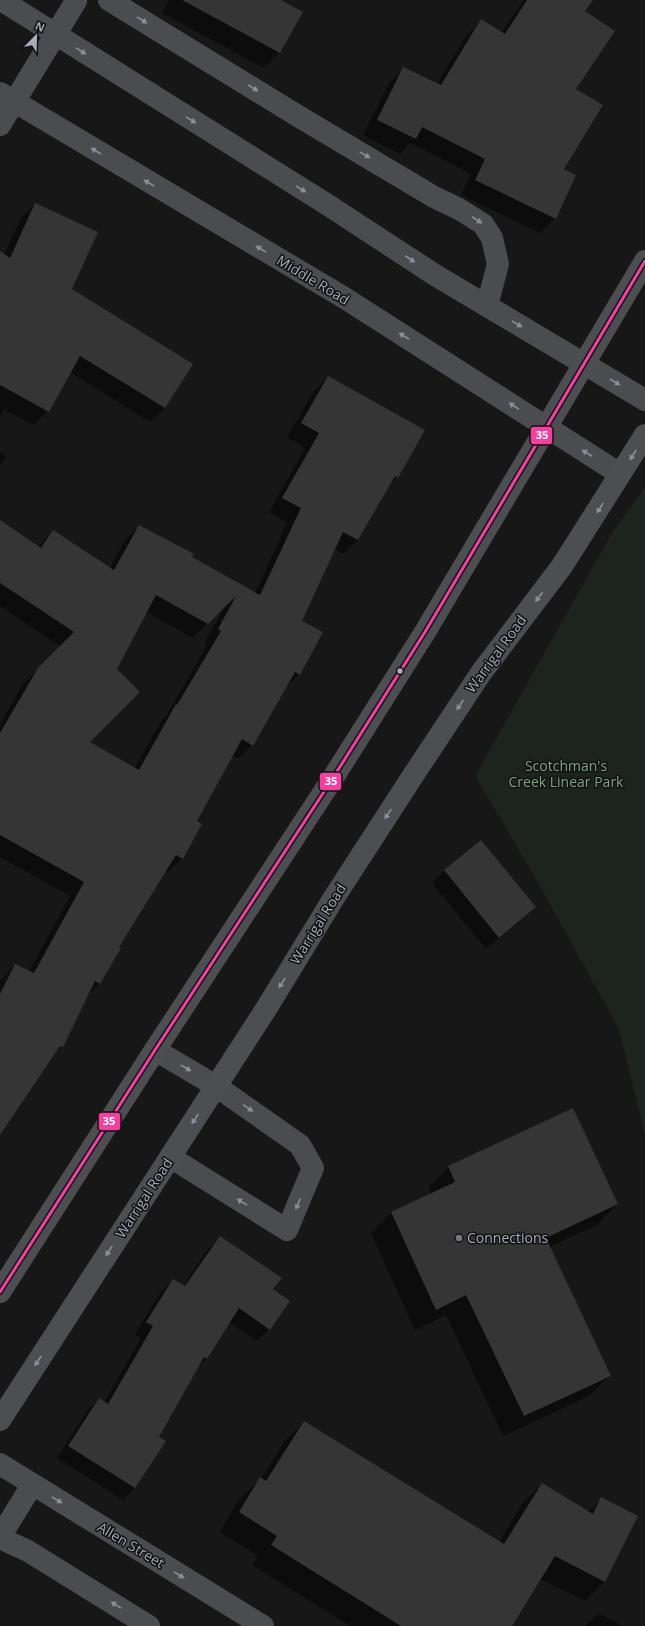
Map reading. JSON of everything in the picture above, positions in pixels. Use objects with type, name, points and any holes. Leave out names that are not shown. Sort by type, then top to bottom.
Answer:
[{"type":"highway","points":[[0,1292],[421,639],[645,261]]},
{"type":"highway","name":"Warrigal Road","points":[[0,1420],[266,1009],[352,870],[472,686],[562,566],[645,435]]},
{"type":"street","points":[[1,0],[435,275],[645,400]]},
{"type":"street","points":[[109,0],[298,116],[434,197],[459,209],[482,224],[492,238],[498,264],[487,306]]},
{"type":"street","points":[[0,125],[76,1]]},
{"type":"street","name":"Middle Road","points":[[0,93],[343,297],[620,474]]},
{"type":"street","points":[[155,1050],[216,1086],[300,1145],[313,1168],[287,1230],[170,1157]]},
{"type":"street","name":"Allen Street","points":[[0,1464],[263,1626]]},
{"type":"street","points":[[32,1485],[0,1537],[28,1551],[149,1626]]},
{"type":"green space","name":"Scotchman's Creek Linear Park","points":[[645,487],[645,1135],[619,1029],[536,879],[475,776],[612,533]]},
{"type":"building","points":[[182,0],[281,0],[303,12],[280,53]]},
{"type":"building","points":[[527,0],[593,0],[585,11],[615,31],[576,89],[603,105],[564,169],[576,175],[556,219],[475,180],[485,159],[422,127],[416,139],[377,120],[403,67],[441,85],[481,19],[505,34]]},
{"type":"building","points":[[35,203],[98,232],[72,289],[193,364],[165,408],[80,356],[49,412],[0,385],[0,251],[10,258]]},
{"type":"building","points":[[328,376],[425,430],[398,478],[395,476],[358,540],[343,532],[302,621],[323,632],[300,675],[295,672],[253,746],[242,739],[197,821],[202,824],[183,859],[176,855],[119,947],[121,948],[100,984],[95,981],[63,1047],[60,1046],[0,1135],[0,994],[15,964],[34,973],[84,882],[0,835],[0,733],[38,668],[74,632],[0,583],[0,520],[41,548],[53,530],[114,570],[139,525],[194,554],[192,557],[260,595],[301,508],[282,498],[319,433],[301,423]],"holes":[[[156,595],[208,624],[236,596],[218,629],[221,631],[177,705],[176,704],[139,770],[90,742],[140,692],[117,669]]]},
{"type":"building","points":[[481,840],[536,907],[499,938],[444,870]]},
{"type":"building","points":[[573,1108],[618,1204],[546,1238],[611,1376],[524,1416],[466,1295],[436,1310],[391,1212],[455,1182],[448,1166]]},
{"type":"building","points":[[220,1236],[282,1278],[273,1289],[290,1301],[270,1330],[239,1308],[207,1359],[204,1357],[159,1437],[166,1441],[135,1488],[68,1446],[99,1398],[108,1404],[153,1326],[146,1322],[173,1279],[185,1286]]},
{"type":"building","points":[[304,1421],[504,1544],[542,1483],[593,1514],[601,1497],[638,1516],[605,1582],[555,1556],[512,1626],[401,1626],[271,1545],[277,1536],[239,1512],[260,1477],[266,1481]]},
{"type":"transit line","name":"35","points":[[0,1292],[155,1050],[331,781],[425,632],[645,261]]},
{"type":"place","name":"Connections","points":[[459,1238]]}]
